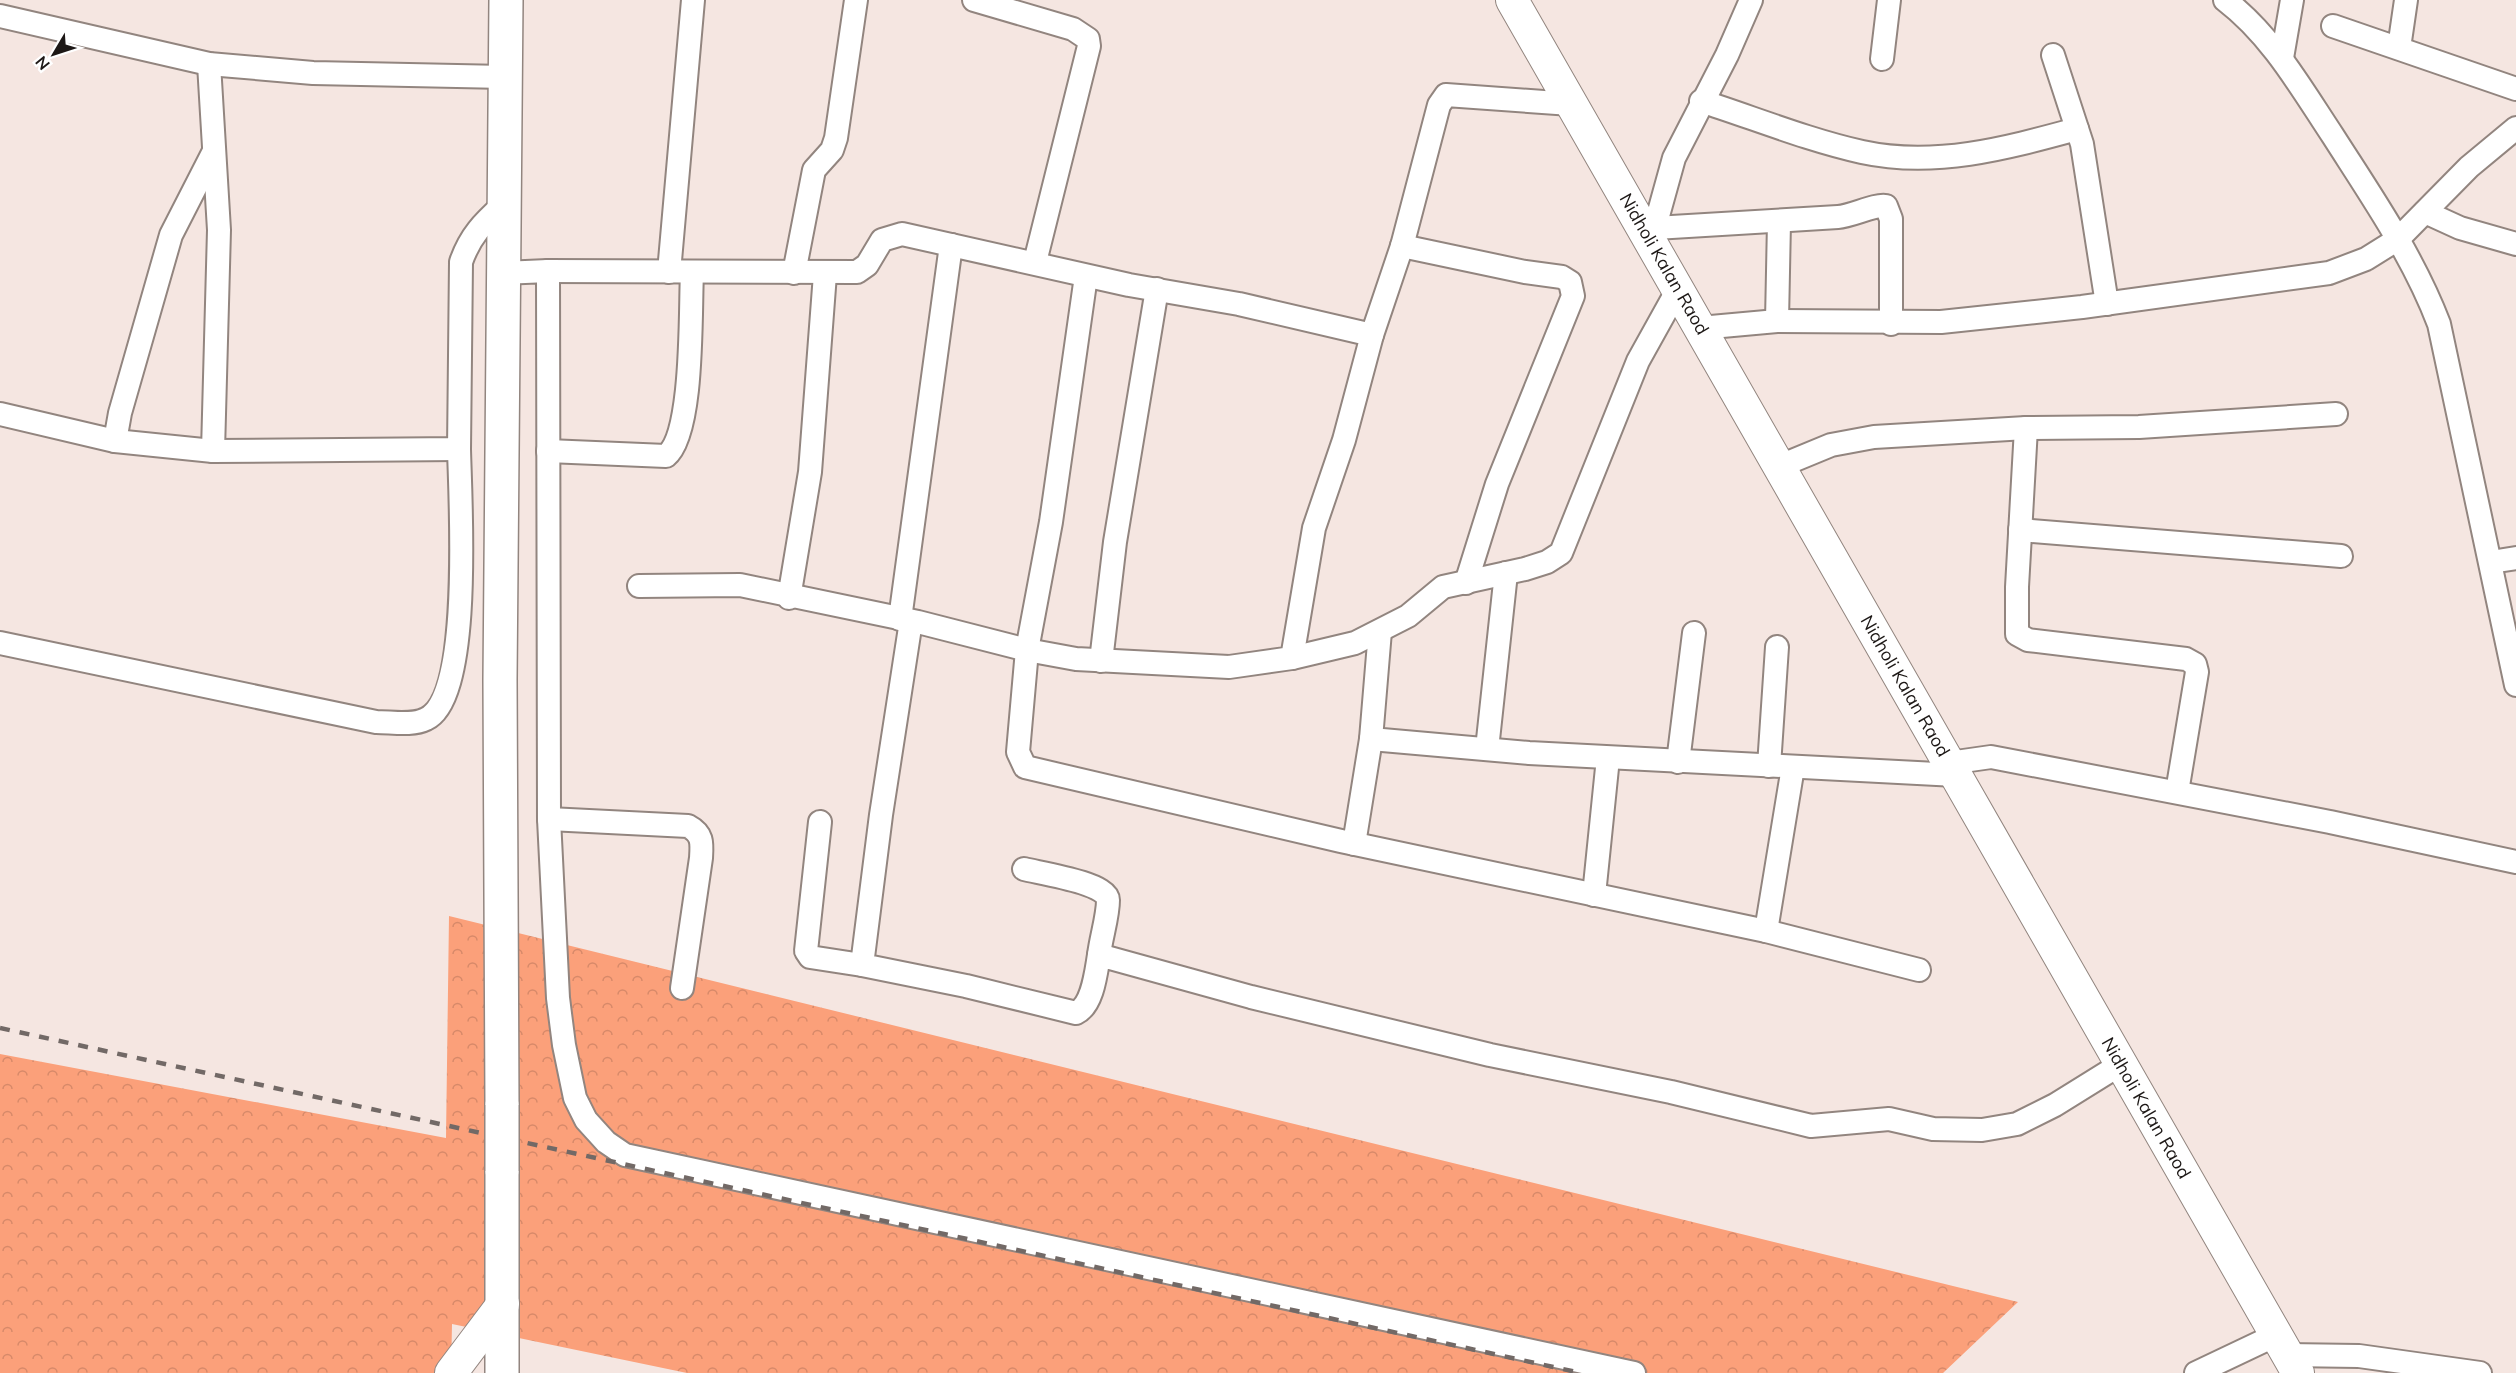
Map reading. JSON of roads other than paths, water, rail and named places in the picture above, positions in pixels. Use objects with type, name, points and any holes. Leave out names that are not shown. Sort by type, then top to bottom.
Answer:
[{"type":"main road","points":[[502,1373],[502,273],[506,0]]},
{"type":"street","points":[[669,272],[693,0]]},
{"type":"street","points":[[794,273],[814,170],[832,150],[836,138],[856,0]]},
{"type":"street","points":[[974,0],[1073,29],[1088,39],[1089,46],[1035,262]]},
{"type":"street","name":"Nidholi Kalan Raod","points":[[1512,0],[1571,104],[1653,235],[1678,289],[1700,328],[2287,1354]]},
{"type":"street","points":[[1751,0],[1727,55],[1701,101],[1674,158],[1653,235],[1850,216],[1882,205],[1888,208],[1891,219],[1891,324]]},
{"type":"street","points":[[1882,59],[1889,0]]},
{"type":"street","points":[[2225,0],[2254,25],[2282,58],[2417,270],[2439,324],[2516,685]]},
{"type":"street","points":[[2282,58],[2292,0]]},
{"type":"street","points":[[2398,48],[2406,0]]},
{"type":"street","points":[[0,16],[209,64],[313,74],[505,77]]},
{"type":"street","points":[[2333,26],[2516,89]]},
{"type":"street","points":[[2053,55],[2086,164],[2107,304]]},
{"type":"street","points":[[209,64],[219,230],[213,451]]},
{"type":"street","points":[[1292,658],[1314,528],[1344,440],[1372,335],[1402,246],[1439,105],[1446,95],[1571,104]]},
{"type":"street","points":[[1701,101],[1830,143],[1863,152],[1895,156],[1955,156],[1995,151],[2077,129]]},
{"type":"street","points":[[1700,328],[1777,321],[1891,324],[1941,322],[2107,304],[2329,273],[2366,259],[2398,239],[2469,168],[2516,128]]},
{"type":"street","points":[[115,441],[120,412],[171,235],[214,150]]},
{"type":"street","points":[[0,643],[376,722],[405,723],[426,719],[438,709],[446,694],[452,672],[461,600],[459,449],[461,262],[467,244],[478,227],[503,205]]},
{"type":"street","points":[[2425,212],[2460,228],[2516,244]]},
{"type":"street","points":[[1777,321],[1779,222]]},
{"type":"street","points":[[502,273],[548,271],[825,274],[857,272],[867,265],[882,240],[902,234],[1035,262],[1086,276],[1239,304],[1372,335]]},
{"type":"street","points":[[862,965],[951,245]]},
{"type":"street","points":[[1402,246],[1525,272],[1562,277],[1570,282],[1573,289],[1573,296],[1545,368],[1497,484],[1466,583]]},
{"type":"street","points":[[548,271],[549,819],[558,998],[564,1045],[575,1098],[586,1120],[606,1142],[625,1155],[1634,1373]]},
{"type":"street","points":[[548,451],[666,456],[673,451],[686,400],[692,272]]},
{"type":"street","points":[[789,598],[810,472],[825,274]]},
{"type":"street","points":[[1086,276],[1052,522],[1027,650],[1018,752],[1025,767],[1354,844],[1766,931],[1919,970]]},
{"type":"street","points":[[639,586],[740,585],[789,598],[905,620],[1027,650],[1101,661],[1229,667],[1292,658],[1355,643],[1408,616],[1443,587],[1547,562],[1561,553],[1638,361],[1678,289]]},
{"type":"street","points":[[1101,661],[1115,542],[1157,290]]},
{"type":"street","points":[[0,414],[115,441],[213,451],[459,449]]},
{"type":"street","points":[[1780,466],[1831,445],[1874,437],[2026,428],[2139,427],[2336,414]]},
{"type":"street","points":[[2026,428],[2017,634],[2022,639],[2186,659],[2195,664],[2197,672],[2177,792]]},
{"type":"street","points":[[2020,530],[2341,556]]},
{"type":"street","points":[[2491,562],[2516,558]]},
{"type":"street","points":[[1487,749],[1506,573]]},
{"type":"street","points":[[1354,844],[1371,739],[1380,631]]},
{"type":"street","points":[[1678,762],[1694,633]]},
{"type":"street","points":[[1769,766],[1777,647]]},
{"type":"street","points":[[1371,739],[1608,758],[1793,767],[1953,769],[1991,757],[2330,822],[2516,862]]},
{"type":"street","points":[[1594,895],[1608,758]]},
{"type":"street","points":[[1766,931],[1793,767]]},
{"type":"street","points":[[549,819],[688,826],[697,831],[702,840],[701,858],[682,988]]},
{"type":"street","points":[[820,822],[806,951],[810,957],[966,986],[1076,1013],[1082,1011],[1088,1000],[1099,955],[1108,900],[1103,891],[1093,885],[1024,869]]},
{"type":"street","points":[[1099,955],[1251,998],[1490,1055],[1671,1092],[1811,1126],[1889,1119],[1933,1129],[1982,1130],[2017,1124],[2055,1105],[2121,1064]]},
{"type":"street","points":[[451,1373],[503,1304]]},
{"type":"street","points":[[2196,1373],[2287,1354],[2359,1356],[2480,1373]]},
{"type":"railway","points":[[0,1028],[1581,1373]]}]
